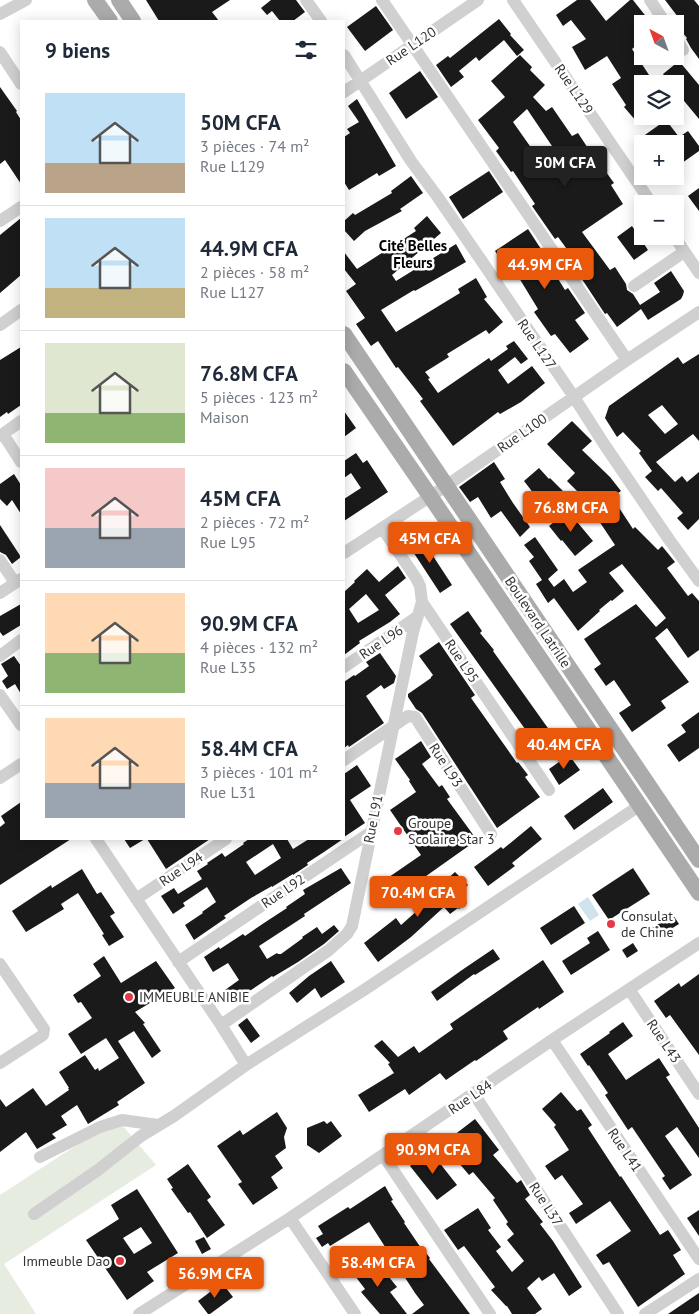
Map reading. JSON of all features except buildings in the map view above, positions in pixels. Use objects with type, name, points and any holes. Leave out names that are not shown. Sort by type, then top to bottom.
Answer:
[{"type":"main road","points":[[95,0],[109,20]]},
{"type":"main road","points":[[119,0],[132,20]]},
{"type":"main road","name":"Boulevard Latrille","points":[[345,335],[697,853]]},
{"type":"main road","name":"Boulevard Latrille","points":[[345,372],[699,893]]},
{"type":"street","points":[[0,14],[26,0]]},
{"type":"street","points":[[306,0],[320,20]]},
{"type":"street","points":[[382,0],[627,360]]},
{"type":"street","name":"Rue L120","points":[[345,91],[478,0]]},
{"type":"street","name":"Rue L129","points":[[513,0],[646,195]]},
{"type":"street","points":[[650,0],[660,15]]},
{"type":"street","points":[[0,52],[20,82]]},
{"type":"street","name":"Rue L127","points":[[345,57],[411,161],[454,220],[604,444],[699,581]]},
{"type":"street","points":[[0,221],[20,208]]},
{"type":"street","points":[[680,245],[699,273]]},
{"type":"street","points":[[634,286],[684,252]]},
{"type":"street","points":[[0,325],[20,311]]},
{"type":"street","name":"Rue L100","points":[[345,553],[699,312]]},
{"type":"street","points":[[20,422],[1,435],[20,461]]},
{"type":"street","name":"Rue L95","points":[[382,528],[416,578],[420,586],[422,602],[549,790]]},
{"type":"street","points":[[0,560],[15,578],[0,593]]},
{"type":"street","name":"Rue L91","points":[[221,1025],[329,950],[347,934],[352,926],[392,728],[413,632],[422,602]]},
{"type":"street","name":"Rue L96","points":[[345,666],[417,617]]},
{"type":"street","points":[[0,656],[20,641]]},
{"type":"street","points":[[0,695],[20,724]]},
{"type":"street","name":"Rue L93","points":[[392,728],[408,716],[415,717],[491,834]]},
{"type":"street","points":[[345,759],[392,728]]},
{"type":"street","points":[[0,778],[20,765]]},
{"type":"street","points":[[34,1214],[98,1170],[141,1136],[174,1116],[246,1066],[364,990],[639,806]]},
{"type":"street","name":"Rue L92","points":[[178,962],[371,832]]},
{"type":"street","points":[[97,840],[221,1025],[246,1066]]},
{"type":"street","name":"Rue L94","points":[[136,899],[224,840]]},
{"type":"street","name":"Rue L84","points":[[139,1314],[290,1218],[552,1040],[699,943]]},
{"type":"street","points":[[0,964],[44,1029],[40,1037],[0,1062]]},
{"type":"street","name":"Rue L43","points":[[629,989],[699,1094]]},
{"type":"street","name":"Rue L41","points":[[552,1040],[699,1260]]},
{"type":"street","name":"Rue L37","points":[[474,1094],[618,1314]]},
{"type":"street","points":[[40,1157],[100,1127],[122,1120],[158,1125]]},
{"type":"street","points":[[383,1155],[490,1314]]},
{"type":"street","points":[[290,1218],[355,1314]]},
{"type":"street","points":[[645,1314],[699,1279]]},
{"type":"shaded area","points":[[117,1119],[156,1165],[4,1264],[36,1314],[0,1314],[0,1195]]},
{"type":"water","points":[[588,897],[599,915],[590,921],[578,904]]},
{"type":"place","name":"Groupe Scolaire Star 3","points":[[398,831]]},
{"type":"place","name":"Consulat de Chine","points":[[611,924]]},
{"type":"place","name":"IMMEUBLE ANIBIE","points":[[129,997]]},
{"type":"place","name":"Immeuble Dao","points":[[120,1261]]},
{"type":"district","name":"Cité Belles Fleurs","points":[[413,254]]}]
